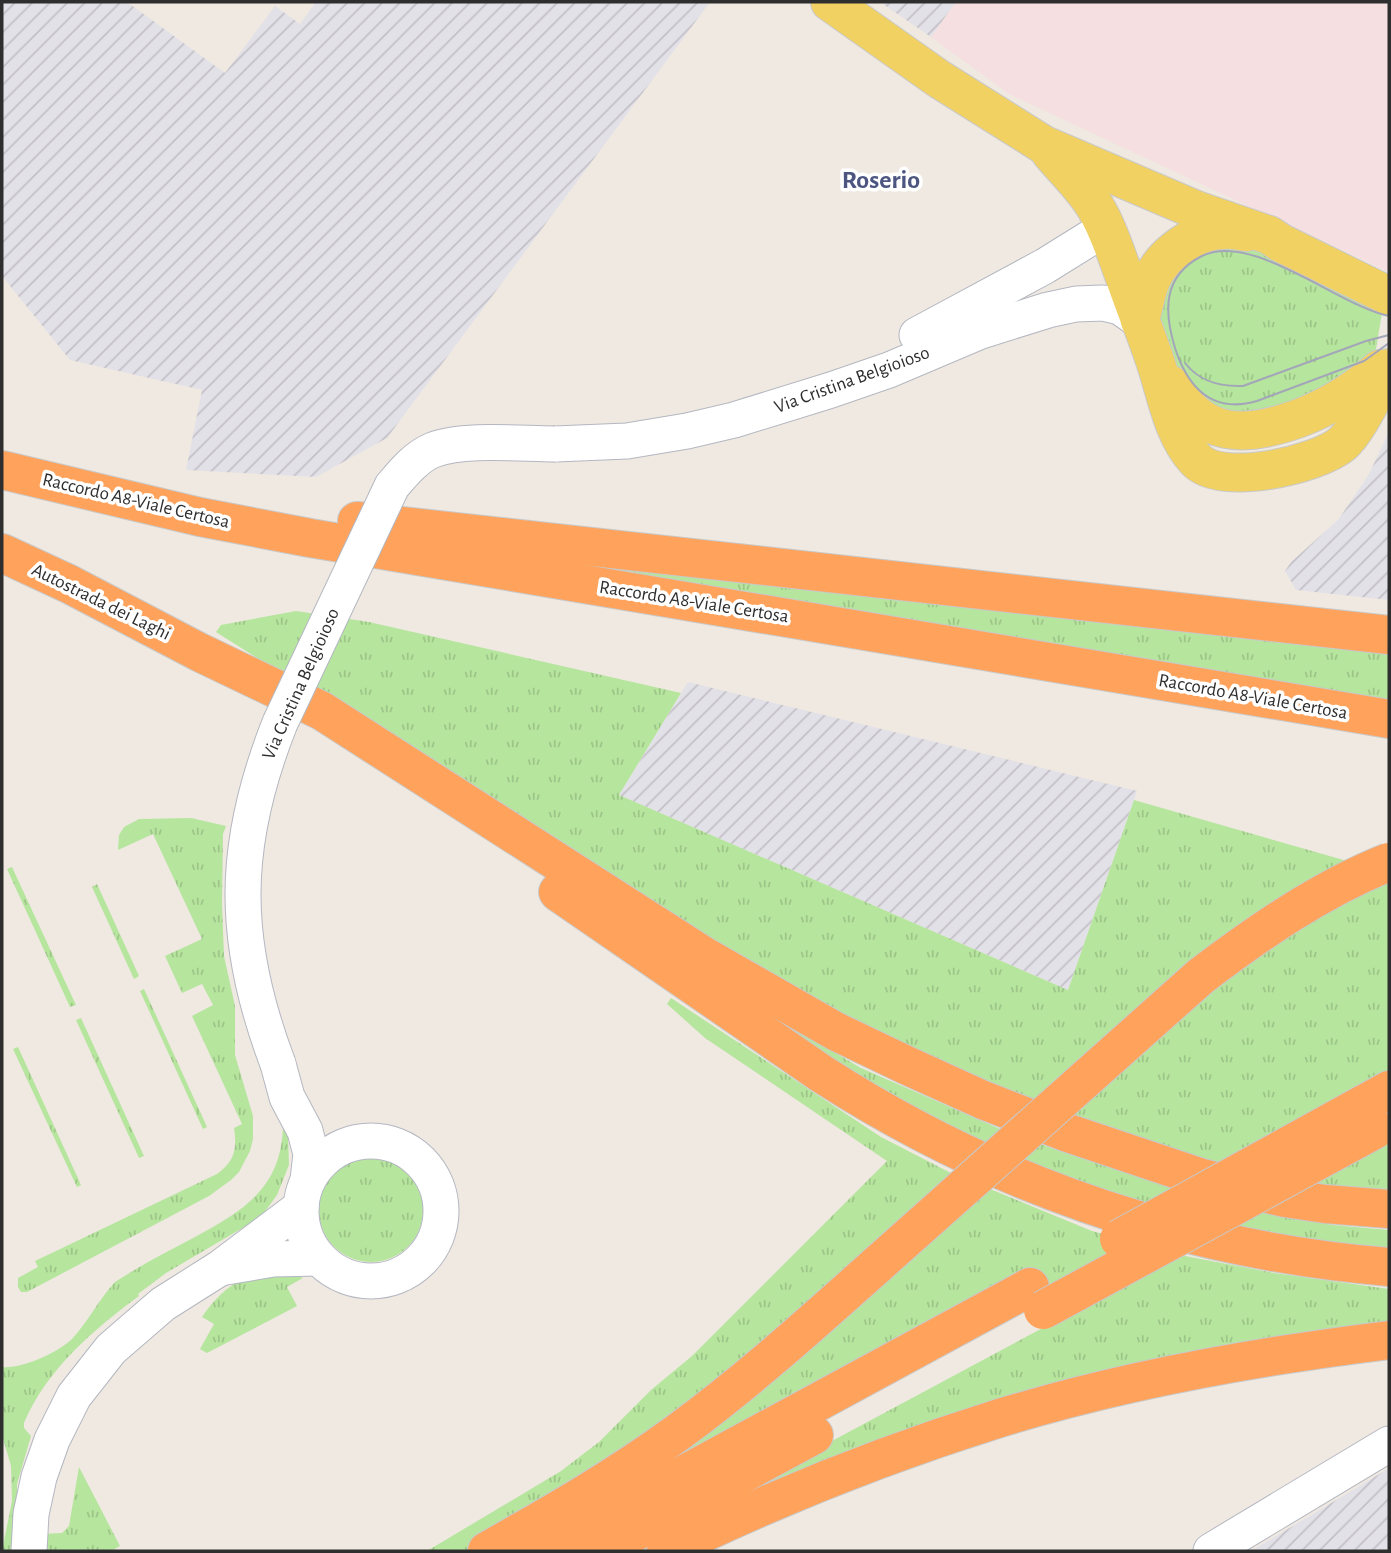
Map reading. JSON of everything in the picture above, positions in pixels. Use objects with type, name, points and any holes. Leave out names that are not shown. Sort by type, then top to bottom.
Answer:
[{"type":"highway","points":[[2,470],[146,483],[333,518],[444,532],[1389,635]]},
{"type":"highway","name":"Raccordo A8-Viale Certosa","points":[[2,470],[200,517],[310,538],[1389,719]]},
{"type":"highway","name":"Autostrada dei Laghi","points":[[2,553],[69,584],[199,652]]},
{"type":"highway","points":[[199,652],[322,711],[704,956],[835,1031],[908,1066],[983,1100],[1068,1133],[1202,1178],[1284,1198],[1389,1209]]},
{"type":"highway","points":[[199,652],[309,732],[578,906],[822,1074],[863,1100],[966,1156],[1019,1179],[1124,1217],[1206,1241],[1329,1261],[1389,1267]]},
{"type":"highway","points":[[487,1551],[565,1507],[678,1432],[799,1335],[1201,976],[1240,946],[1331,890],[1389,862]]},
{"type":"highway","points":[[600,1551],[1036,1299],[1379,1111]]},
{"type":"highway","points":[[543,1551],[1036,1299]]},
{"type":"highway","points":[[666,1551],[802,1488],[1001,1418],[1106,1390],[1223,1365],[1389,1339]]},
{"type":"main road","points":[[830,2],[939,79],[1044,145],[1196,210],[1269,235],[1389,296]]},
{"type":"main road","points":[[1044,145],[1093,204],[1106,228],[1155,359],[1178,397],[1190,412],[1201,420],[1236,432],[1258,431],[1281,425],[1330,405],[1389,365]]},
{"type":"main road","points":[[1106,228],[1150,207],[1171,204],[1196,210]]},
{"type":"main road","points":[[1140,321],[1157,269],[1181,246],[1211,231],[1223,229],[1269,235]]},
{"type":"street","name":"Via Cristina Belgioioso","points":[[555,444],[625,430],[859,358],[909,339],[1015,283],[1106,228]]},
{"type":"street","points":[[1015,283],[1030,302],[1076,304]]},
{"type":"street","name":"Via Cristina Belgioioso","points":[[304,1194],[311,1154],[305,1131],[287,1097],[254,993],[245,948],[242,896],[245,850],[257,794],[280,723],[392,486],[412,463],[432,450],[454,444],[627,442],[734,420],[889,370],[981,331],[1076,304],[1104,303],[1119,307],[1140,321]]},
{"type":"street","name":"Via Cristina Belgioioso","points":[[278,1064],[348,1145]]},
{"type":"street","points":[[29,1551],[39,1477],[52,1440],[74,1396],[111,1349],[163,1304],[220,1268],[304,1194],[325,1158],[348,1145],[375,1141],[402,1148],[417,1158],[438,1188],[441,1206],[438,1234],[430,1250],[418,1264],[402,1274],[383,1280],[348,1278],[332,1270],[318,1258],[304,1234],[304,1194]]},
{"type":"street","points":[[220,1268],[272,1259],[318,1258]]},
{"type":"street","points":[[1211,1551],[1389,1444]]},
{"type":"shaded area","points":[[2,2],[127,2],[225,73],[275,6],[300,24],[316,2],[710,2],[387,438],[316,477],[186,470],[202,390],[70,360],[2,276]]},
{"type":"shaded area","points":[[880,2],[956,2],[931,37]]},
{"type":"shaded area","points":[[956,2],[1389,2],[1389,272],[1009,94],[931,37]]},
{"type":"shaded area","points":[[1389,432],[1389,600],[1296,590],[1285,571],[1291,562],[1338,520],[1368,476]]},
{"type":"shaded area","points":[[688,682],[1137,791],[1068,990],[619,795]]},
{"type":"shaded area","points":[[1389,1468],[1389,1551],[1251,1551],[1363,1484]]},
{"type":"green space","points":[[1226,239],[1384,301],[1374,361],[1352,381],[1265,413],[1242,415],[1193,400],[1158,331],[1157,304],[1190,250]]},
{"type":"green space","points":[[571,557],[1389,644],[1389,701],[570,565]]},
{"type":"green space","points":[[296,611],[369,622],[681,693],[619,795],[1068,990],[1134,800],[1389,873],[1389,1075],[1356,1094],[1389,1136],[1389,1193],[1352,1192],[1214,1167],[1009,1096],[753,971],[216,632],[221,625]]},
{"type":"green space","points":[[191,818],[226,826],[223,834],[224,956],[235,1006],[235,1055],[253,1116],[250,1151],[239,1172],[209,1196],[27,1292],[21,1292],[18,1278],[38,1267],[35,1261],[217,1174],[228,1164],[233,1154],[234,1128],[242,1124],[192,1016],[213,1005],[202,984],[182,993],[165,956],[202,939],[153,834],[118,850],[119,835],[124,827],[139,819]]},
{"type":"green space","points":[[12,867],[76,1005],[70,1007],[7,869]]},
{"type":"green space","points":[[97,884],[139,976],[134,979],[92,887]]},
{"type":"green space","points":[[144,989],[207,1127],[203,1129],[140,991]]},
{"type":"green space","points":[[671,998],[881,1137],[949,1172],[1092,1231],[1180,1255],[1274,1273],[1389,1289],[1389,1328],[744,1501],[642,1551],[627,1551],[1050,1324],[1023,1274],[581,1513],[749,1358],[532,1514],[467,1551],[427,1551],[561,1471],[599,1442],[651,1390],[692,1356],[887,1161],[705,1038],[667,1004]]},
{"type":"green space","points":[[81,1018],[144,1156],[139,1158],[76,1020]]},
{"type":"green space","points":[[795,1029],[861,1068],[998,1128],[1054,1149],[1148,1180],[1257,1211],[1333,1225],[1389,1230],[1389,1254],[1192,1221],[978,1144],[790,1035]]},
{"type":"green space","points":[[18,1047],[81,1185],[77,1187],[13,1049]]},
{"type":"green space","points":[[283,1120],[288,1136],[289,1165],[277,1195],[261,1217],[166,1273],[105,1322],[58,1368],[33,1404],[24,1423],[24,1428],[31,1436],[17,1484],[17,1499],[39,1534],[62,1533],[69,1526],[79,1467],[120,1546],[111,1551],[2,1551],[12,1501],[11,1466],[2,1435],[2,1367],[29,1363],[66,1344],[115,1282],[214,1227],[246,1205],[259,1192],[277,1162],[282,1143]]},
{"type":"green space","points":[[371,1158],[391,1162],[408,1173],[419,1190],[423,1210],[419,1230],[408,1247],[391,1258],[371,1262],[351,1258],[334,1247],[323,1230],[319,1210],[323,1190],[334,1173],[351,1162]]},
{"type":"green space","points":[[252,1275],[296,1275],[303,1278],[287,1287],[297,1306],[207,1353],[200,1349],[214,1324],[202,1317],[224,1292]]},
{"type":"tram line","points":[[1389,316],[1368,309],[1269,261],[1245,253],[1222,251],[1202,256],[1179,274],[1169,296],[1168,308],[1171,335],[1187,375],[1204,394],[1227,404],[1257,401],[1364,361],[1389,343]]},
{"type":"tram line","points":[[1185,363],[1197,375],[1211,382],[1226,386],[1243,386],[1389,335]]},
{"type":"district","name":"Roserio","points":[[881,180]]}]
